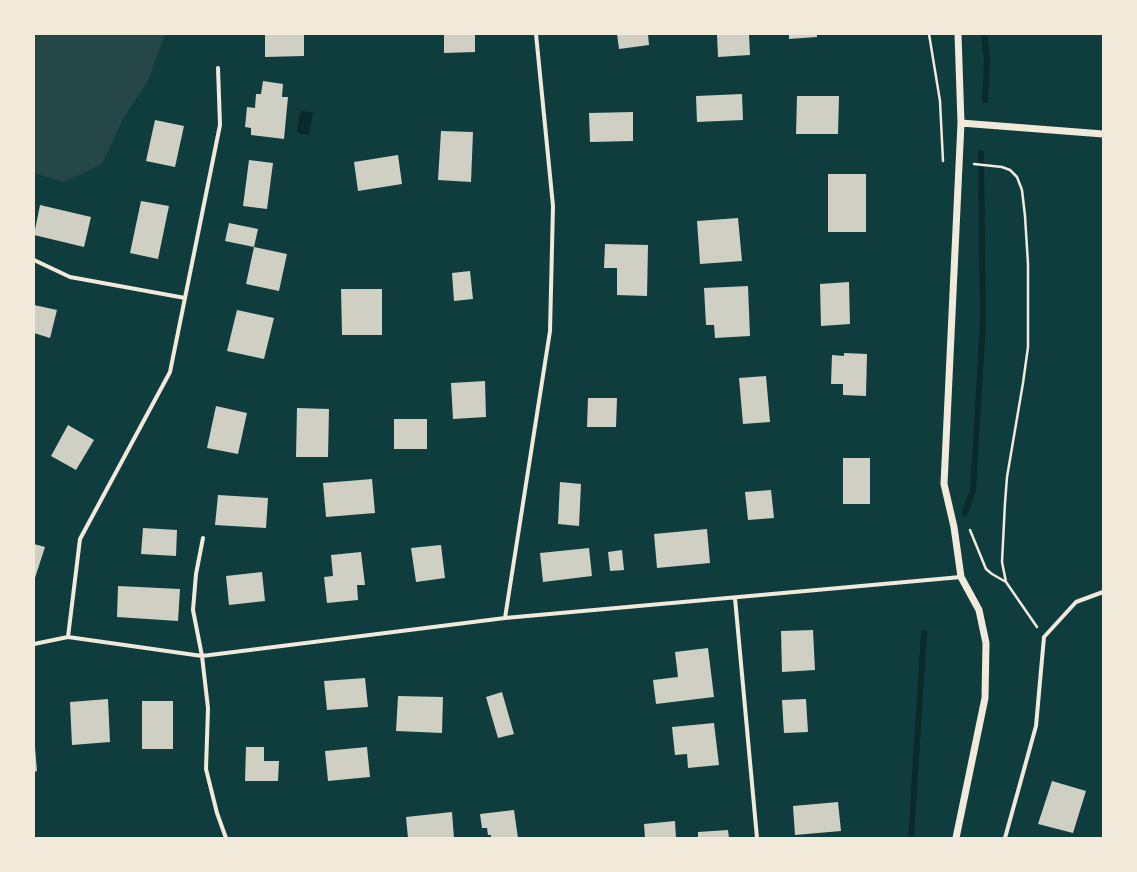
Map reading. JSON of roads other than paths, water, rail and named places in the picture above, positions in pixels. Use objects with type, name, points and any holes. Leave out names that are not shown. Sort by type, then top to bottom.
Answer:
[{"type":"street","points":[[505,618],[550,331],[553,206],[536,34]]},
{"type":"street","points":[[956,838],[985,698],[986,643],[978,610],[961,577],[954,527],[944,484],[961,123],[958,34]]},
{"type":"street","points":[[68,638],[80,539],[170,372],[220,125],[218,68]]},
{"type":"street","points":[[961,123],[1103,134]]},
{"type":"street","points":[[34,260],[70,276],[185,298]]},
{"type":"street","points":[[203,538],[196,574],[193,610],[202,656],[208,708],[206,769],[217,813],[226,838]]},
{"type":"street","points":[[34,644],[68,638],[202,656],[505,618],[961,577]]},
{"type":"street","points":[[1005,838],[1036,726],[1044,637],[1076,602],[1103,592]]},
{"type":"street","points":[[735,598],[757,838]]},
{"type":"waterway","points":[[984,34],[987,60],[985,100]]},
{"type":"waterway","points":[[965,513],[973,490],[983,323],[981,153]]},
{"type":"waterway","points":[[911,838],[924,633]]}]
